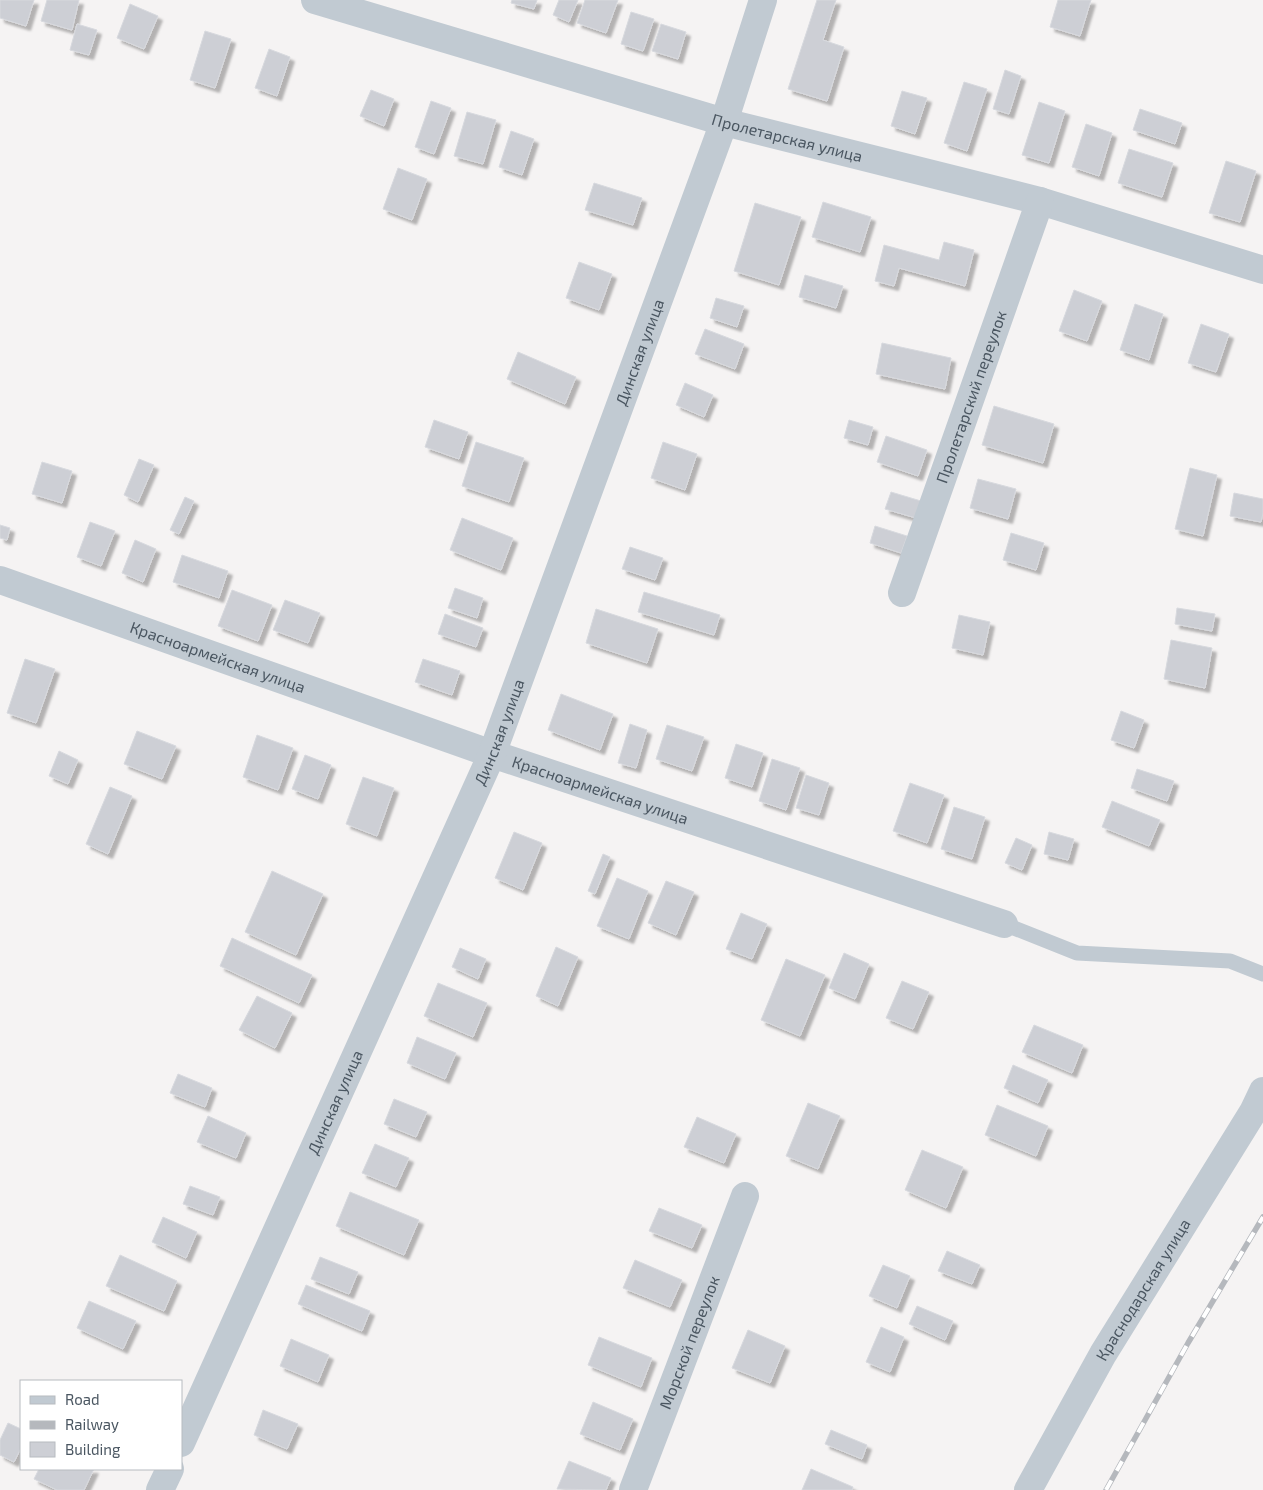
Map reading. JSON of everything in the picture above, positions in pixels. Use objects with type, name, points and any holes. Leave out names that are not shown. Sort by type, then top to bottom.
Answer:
[{"type":"street","name":"Пролетарская улица","points":[[315,0],[724,122],[1040,201],[1263,270]]},
{"type":"street","name":"Динская улица","points":[[182,1442],[492,754],[724,122],[763,0]]},
{"type":"street","name":"Пролетарский переулок","points":[[902,593],[1040,201]]},
{"type":"street","name":"Красноармейская улица","points":[[0,580],[492,754],[1004,924]]},
{"type":"street","name":"Краснодарская улица","points":[[1028,1490],[1103,1354],[1253,1112],[1263,1091]]},
{"type":"street","name":"Морской переулок","points":[[633,1490],[745,1196]]},
{"type":"street","points":[[160,1490],[170,1470]]},
{"type":"lane","points":[[1004,924],[1077,953],[1230,961],[1263,974]]},
{"type":"building","points":[[0,0],[34,0],[26,26],[0,18]]},
{"type":"building","points":[[47,0],[79,0],[72,30],[41,21]]},
{"type":"building","points":[[512,0],[537,0],[534,9],[511,3]]},
{"type":"building","points":[[559,0],[578,0],[569,22],[553,15]]},
{"type":"building","points":[[585,0],[618,0],[606,33],[577,23]]},
{"type":"building","points":[[817,0],[836,0],[823,40],[844,47],[827,101],[788,89]]},
{"type":"building","points":[[1058,0],[1091,0],[1080,36],[1050,27]]},
{"type":"building","points":[[130,4],[158,16],[144,49],[117,38]]},
{"type":"building","points":[[631,12],[654,19],[643,51],[621,44]]},
{"type":"building","points":[[77,24],[97,30],[89,55],[70,50]]},
{"type":"building","points":[[661,24],[686,32],[678,59],[652,51]]},
{"type":"building","points":[[205,31],[231,39],[215,88],[190,80]]},
{"type":"building","points":[[269,49],[290,57],[277,96],[255,88]]},
{"type":"building","points":[[1005,70],[1021,76],[1009,114],[993,109]]},
{"type":"building","points":[[964,82],[987,89],[967,151],[944,143]]},
{"type":"building","points":[[371,90],[394,99],[384,126],[360,116]]},
{"type":"building","points":[[902,91],[927,98],[915,134],[891,126]]},
{"type":"building","points":[[431,101],[451,108],[434,154],[415,147]]},
{"type":"building","points":[[1039,102],[1065,111],[1049,163],[1022,155]]},
{"type":"building","points":[[1140,109],[1182,123],[1175,144],[1133,130]]},
{"type":"building","points":[[467,112],[496,120],[483,164],[454,156]]},
{"type":"building","points":[[1086,124],[1112,133],[1099,176],[1072,167]]},
{"type":"building","points":[[511,131],[534,139],[522,175],[499,167]]},
{"type":"building","points":[[1129,149],[1173,163],[1162,197],[1118,183]]},
{"type":"building","points":[[1226,161],[1256,171],[1240,222],[1209,213]]},
{"type":"building","points":[[398,168],[427,179],[412,220],[383,209]]},
{"type":"building","points":[[594,183],[642,198],[633,225],[585,210]]},
{"type":"building","points":[[823,202],[871,217],[860,252],[812,237]]},
{"type":"building","points":[[755,203],[801,217],[779,285],[734,271]]},
{"type":"building","points":[[944,242],[974,250],[965,286],[899,268],[894,286],[875,281],[884,245],[939,260]]},
{"type":"building","points":[[579,262],[612,274],[599,310],[566,298]]},
{"type":"building","points":[[805,275],[843,286],[836,308],[799,297]]},
{"type":"building","points":[[1074,290],[1102,301],[1087,341],[1059,331]]},
{"type":"building","points":[[716,298],[744,306],[737,327],[710,318]]},
{"type":"building","points":[[1135,304],[1163,314],[1149,360],[1120,350]]},
{"type":"building","points":[[1201,324],[1229,334],[1216,372],[1188,363]]},
{"type":"building","points":[[705,329],[744,344],[735,369],[695,354]]},
{"type":"building","points":[[882,343],[951,358],[945,389],[876,374]]},
{"type":"building","points":[[518,352],[576,377],[565,404],[507,379]]},
{"type":"building","points":[[685,383],[713,395],[704,417],[676,405]]},
{"type":"building","points":[[994,406],[1054,424],[1043,463],[982,445]]},
{"type":"building","points":[[434,420],[468,432],[459,459],[425,447]]},
{"type":"building","points":[[849,420],[873,427],[868,445],[844,438]]},
{"type":"building","points":[[886,436],[927,450],[918,476],[877,462]]},
{"type":"building","points":[[476,442],[524,458],[509,502],[462,486]]},
{"type":"building","points":[[663,442],[697,454],[685,490],[651,478]]},
{"type":"building","points":[[139,459],[154,465],[138,502],[124,495]]},
{"type":"building","points":[[42,462],[72,471],[62,503],[32,494]]},
{"type":"building","points":[[1190,468],[1217,475],[1203,536],[1175,529]]},
{"type":"building","points":[[978,479],[1016,489],[1008,519],[970,508]]},
{"type":"building","points":[[891,492],[921,501],[916,518],[885,509]]},
{"type":"building","points":[[1234,493],[1263,499],[1261,522],[1230,516]]},
{"type":"building","points":[[185,497],[194,501],[179,534],[170,530]]},
{"type":"building","points":[[462,518],[513,538],[501,570],[450,550]]},
{"type":"building","points":[[90,522],[115,531],[101,566],[77,557]]},
{"type":"building","points":[[0,525],[10,528],[7,540],[0,538]]},
{"type":"building","points":[[875,526],[907,536],[901,553],[870,543]]},
{"type":"building","points":[[1011,533],[1044,543],[1036,570],[1003,560]]},
{"type":"building","points":[[135,540],[156,549],[143,582],[122,573]]},
{"type":"building","points":[[630,547],[663,558],[655,580],[622,569]]},
{"type":"building","points":[[182,555],[228,571],[219,598],[173,582]]},
{"type":"building","points":[[455,588],[483,598],[477,618],[448,608]]},
{"type":"building","points":[[232,590],[272,605],[258,641],[218,626]]},
{"type":"building","points":[[644,592],[720,615],[714,635],[638,612]]},
{"type":"building","points":[[285,600],[320,613],[308,643],[273,630]]},
{"type":"building","points":[[1177,608],[1215,614],[1212,631],[1175,624]]},
{"type":"building","points":[[596,609],[658,629],[647,663],[586,643]]},
{"type":"building","points":[[445,614],[483,628],[476,647],[438,634]]},
{"type":"building","points":[[959,615],[990,622],[983,655],[952,648]]},
{"type":"building","points":[[1171,640],[1212,648],[1205,688],[1164,679]]},
{"type":"building","points":[[25,659],[55,669],[36,723],[7,713]]},
{"type":"building","points":[[423,659],[460,671],[452,695],[415,682]]},
{"type":"building","points":[[561,694],[613,714],[600,750],[548,730]]},
{"type":"building","points":[[1121,711],[1144,720],[1134,748],[1111,740]]},
{"type":"building","points":[[630,724],[647,730],[636,768],[618,763]]},
{"type":"building","points":[[667,725],[704,737],[692,771],[656,759]]},
{"type":"building","points":[[137,731],[176,746],[162,779],[124,764]]},
{"type":"building","points":[[257,735],[293,748],[278,790],[243,777]]},
{"type":"building","points":[[736,744],[763,753],[752,787],[725,778]]},
{"type":"building","points":[[59,751],[78,760],[68,784],[49,776]]},
{"type":"building","points":[[305,755],[331,765],[318,799],[292,789]]},
{"type":"building","points":[[772,759],[800,768],[786,810],[759,801]]},
{"type":"building","points":[[1137,769],[1174,781],[1167,801],[1131,788]]},
{"type":"building","points":[[806,775],[829,783],[819,815],[796,808]]},
{"type":"building","points":[[363,777],[394,788],[377,836],[346,824]]},
{"type":"building","points":[[910,783],[944,795],[927,843],[893,831]]},
{"type":"building","points":[[110,787],[132,796],[108,854],[86,844]]},
{"type":"building","points":[[1112,801],[1160,820],[1149,846],[1102,827]]},
{"type":"building","points":[[954,807],[985,817],[972,859],[941,849]]},
{"type":"building","points":[[514,832],[542,843],[523,890],[495,878]]},
{"type":"building","points":[[1049,832],[1074,839],[1068,860],[1044,854]]},
{"type":"building","points":[[1016,838],[1032,845],[1022,870],[1005,863]]},
{"type":"building","points":[[603,854],[610,857],[595,894],[588,891]]},
{"type":"building","points":[[272,871],[323,894],[296,955],[245,932]]},
{"type":"building","points":[[617,878],[648,891],[629,939],[597,926]]},
{"type":"building","points":[[666,881],[694,892],[676,935],[648,923]]},
{"type":"building","points":[[741,913],[767,924],[752,959],[726,949]]},
{"type":"building","points":[[232,938],[312,975],[299,1003],[220,966]]},
{"type":"building","points":[[556,947],[578,957],[558,1006],[536,996]]},
{"type":"building","points":[[460,948],[486,959],[478,979],[452,967]]},
{"type":"building","points":[[844,953],[869,964],[855,999],[829,988]]},
{"type":"building","points":[[786,959],[825,975],[800,1036],[761,1020]]},
{"type":"building","points":[[902,981],[929,992],[913,1029],[886,1018]]},
{"type":"building","points":[[438,983],[487,1003],[473,1037],[424,1016]]},
{"type":"building","points":[[257,996],[292,1013],[275,1048],[239,1030]]},
{"type":"building","points":[[1034,1025],[1083,1045],[1072,1073],[1022,1052]]},
{"type":"building","points":[[417,1037],[456,1053],[445,1079],[407,1063]]},
{"type":"building","points":[[1013,1065],[1048,1080],[1038,1103],[1004,1088]]},
{"type":"building","points":[[178,1074],[212,1088],[205,1107],[170,1093]]},
{"type":"building","points":[[394,1099],[427,1112],[416,1137],[384,1124]]},
{"type":"building","points":[[808,1103],[840,1116],[818,1169],[786,1156]]},
{"type":"building","points":[[997,1105],[1048,1126],[1036,1156],[985,1135]]},
{"type":"building","points":[[208,1116],[246,1133],[236,1158],[197,1142]]},
{"type":"building","points":[[697,1117],[736,1134],[724,1163],[684,1147]]},
{"type":"building","points":[[375,1144],[409,1158],[396,1187],[362,1173]]},
{"type":"building","points":[[922,1150],[963,1167],[946,1208],[905,1190]]},
{"type":"building","points":[[190,1186],[220,1197],[213,1215],[183,1204]]},
{"type":"building","points":[[350,1192],[419,1220],[404,1255],[336,1226]]},
{"type":"building","points":[[659,1208],[702,1225],[692,1248],[649,1231]]},
{"type":"building","points":[[163,1217],[197,1232],[186,1258],[152,1242]]},
{"type":"building","points":[[947,1251],[980,1265],[972,1284],[938,1271]]},
{"type":"building","points":[[120,1255],[177,1281],[164,1311],[106,1286]]},
{"type":"building","points":[[320,1257],[358,1272],[349,1294],[311,1279]]},
{"type":"building","points":[[635,1260],[682,1280],[670,1307],[623,1288]]},
{"type":"building","points":[[883,1265],[910,1276],[897,1308],[869,1296]]},
{"type":"building","points":[[306,1285],[370,1311],[362,1331],[298,1304]]},
{"type":"building","points":[[89,1301],[136,1321],[123,1349],[77,1328]]},
{"type":"building","points":[[917,1306],[953,1321],[945,1340],[909,1324]]},
{"type":"building","points":[[881,1327],[904,1337],[890,1372],[866,1362]]},
{"type":"building","points":[[748,1330],[785,1346],[770,1383],[732,1368]]},
{"type":"building","points":[[599,1337],[652,1358],[641,1387],[588,1365]]},
{"type":"building","points":[[291,1339],[329,1355],[318,1382],[280,1366]]},
{"type":"building","points":[[593,1402],[633,1419],[620,1450],[580,1434]]},
{"type":"building","points":[[263,1410],[298,1424],[287,1449],[254,1435]]},
{"type":"building","points":[[8,1423],[20,1429],[20,1450],[14,1462],[0,1455],[0,1440]]},
{"type":"building","points":[[831,1430],[867,1445],[862,1459],[825,1444]]},
{"type":"building","points":[[569,1461],[611,1478],[606,1490],[557,1489]]},
{"type":"building","points":[[811,1469],[853,1487],[852,1490],[802,1490]]},
{"type":"building","points":[[38,1470],[94,1470],[84,1490],[57,1490],[34,1479]]},
{"type":"railway","points":[[1106,1490],[1188,1343],[1263,1217]]}]
